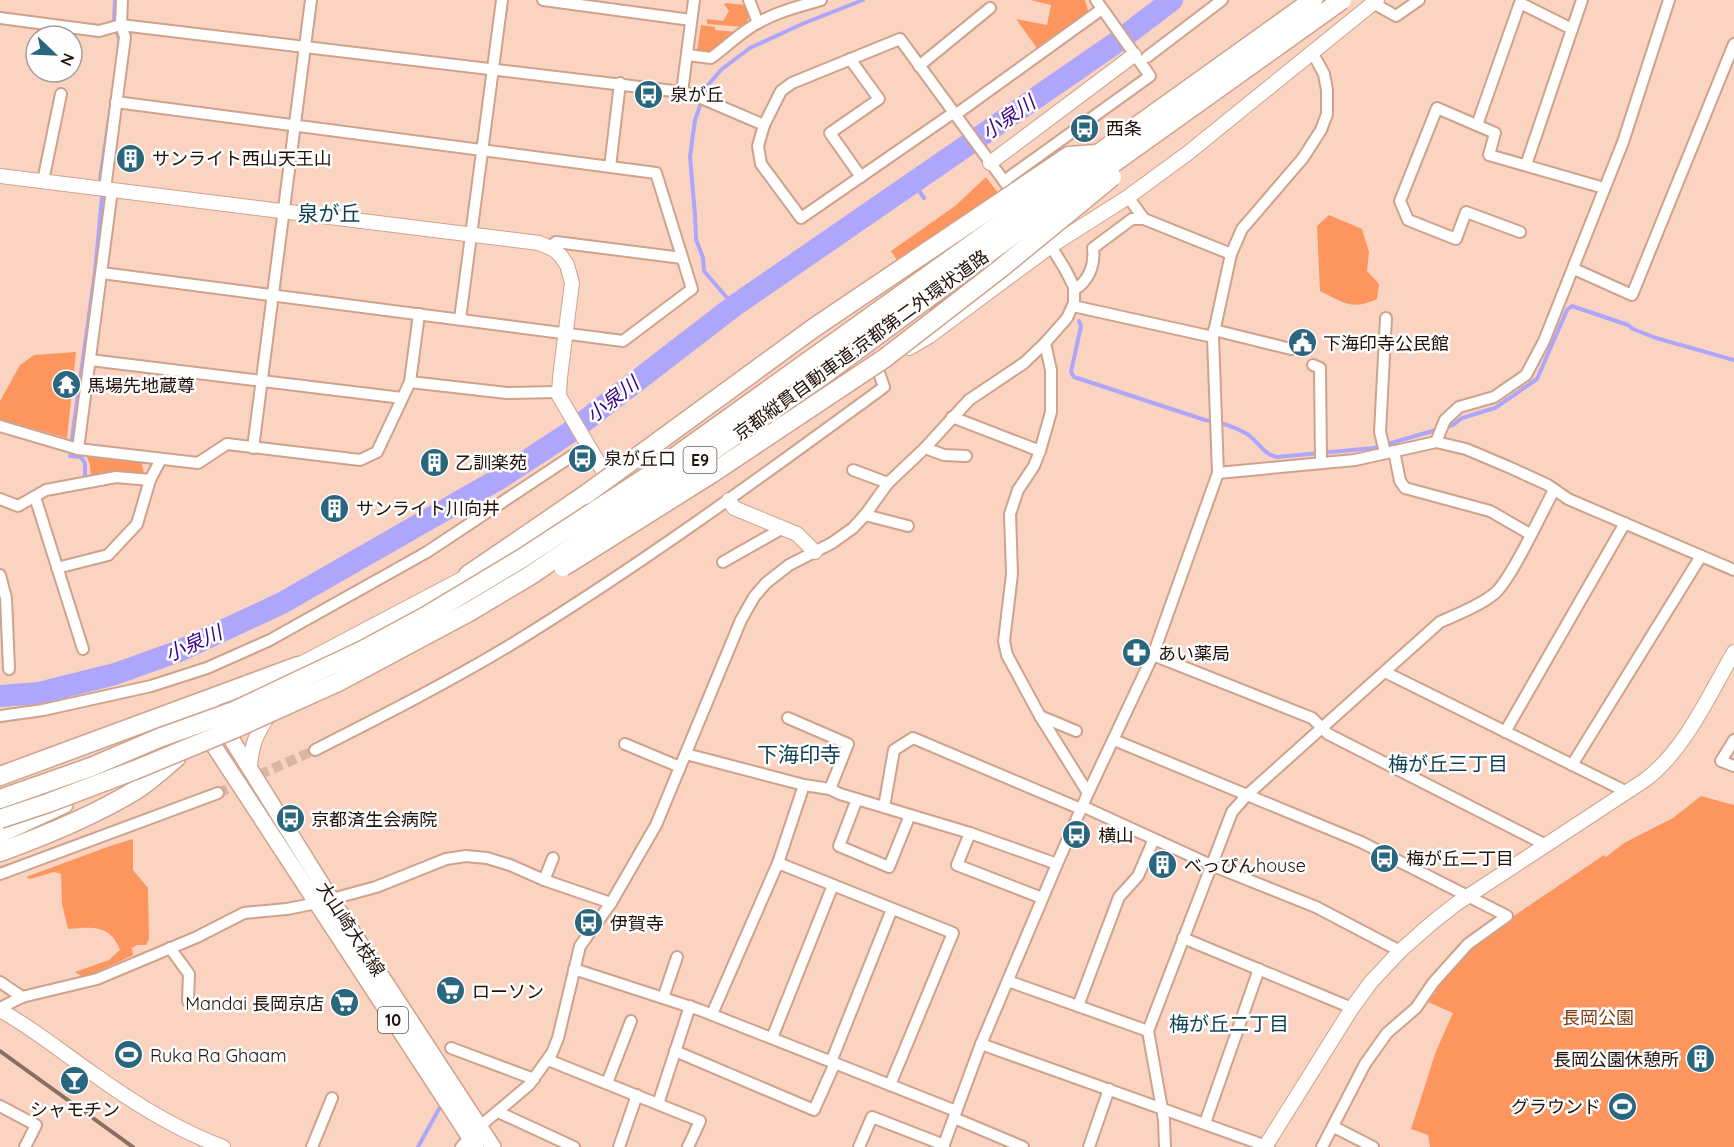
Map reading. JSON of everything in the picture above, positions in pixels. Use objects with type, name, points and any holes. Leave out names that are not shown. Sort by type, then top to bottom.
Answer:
[{"type":"highway","name":"京都縦貫自動車道;京都第二外環状道路","points":[[0,799],[91,767],[159,738],[234,711],[363,650],[426,616],[524,557],[648,476],[1313,0]]},
{"type":"highway","name":"京都縦貫自動車道;京都第二外環状道路","points":[[0,819],[124,775],[338,682],[469,612],[522,580],[617,518],[822,376],[1017,232],[1342,0]]},
{"type":"highway","points":[[361,669],[483,614],[590,552],[885,358],[1009,261],[1227,82]]},
{"type":"highway","points":[[468,575],[585,495],[815,327],[1069,156],[1096,154]]},
{"type":"highway","points":[[0,776],[298,666]]},
{"type":"highway","points":[[0,794],[219,724]]},
{"type":"highway","points":[[0,852],[58,831],[97,811],[138,789],[176,758]]},
{"type":"main road","name":"大山崎大枝線","points":[[219,724],[212,743],[324,901]]},
{"type":"main road","name":"大山崎大枝線","points":[[219,724],[250,769],[324,901],[471,1140],[493,1147]]},
{"type":"main road","points":[[60,771],[219,724]]},
{"type":"main road","points":[[0,836],[63,806],[212,743]]},
{"type":"street","points":[[78,449],[102,273],[116,102],[125,37],[122,25],[122,0]]},
{"type":"street","points":[[253,448],[311,0]]},
{"type":"street","points":[[460,319],[502,0]]},
{"type":"street","points":[[543,0],[691,20]]},
{"type":"street","points":[[682,92],[694,0]]},
{"type":"street","points":[[749,0],[758,23]]},
{"type":"street","points":[[688,55],[711,58],[758,23],[792,8],[821,0]]},
{"type":"street","points":[[988,160],[1137,54],[1222,0]]},
{"type":"street","points":[[219,724],[298,666],[468,575],[594,520],[771,430],[928,337],[1051,246],[1128,197],[1188,153],[1375,2],[1396,16],[1419,0]]},
{"type":"street","points":[[1526,165],[1582,0]]},
{"type":"street","points":[[1436,442],[1444,420],[1459,407],[1494,397],[1526,375],[1544,341],[1623,142],[1669,0]]},
{"type":"street","points":[[1478,125],[1520,3],[1572,29]]},
{"type":"street","points":[[919,66],[990,8]]},
{"type":"street","points":[[471,1140],[498,1112],[517,1097],[548,1060],[558,1038],[580,946],[611,903],[656,825],[741,620],[754,597],[766,583],[789,565],[843,536],[865,515],[888,483],[925,448],[969,400],[1024,363],[1067,318],[1073,306],[1074,290],[1065,268],[1051,246],[955,116],[900,39],[792,83],[781,91],[764,125],[758,146],[761,164],[801,218],[955,116],[1101,8],[1137,54],[1150,76],[1004,181]]},
{"type":"street","points":[[0,18],[99,30],[122,25],[621,83],[694,95],[764,125]]},
{"type":"street","points":[[1574,268],[1632,295],[1734,44]]},
{"type":"street","points":[[859,1147],[872,1117],[943,1146],[981,1044],[1042,898],[1153,655],[1218,473],[1214,334],[1231,254],[1242,229],[1303,158],[1321,130],[1326,114],[1327,90],[1324,74],[1312,52]]},
{"type":"street","points":[[850,59],[879,99],[830,133],[861,177]]},
{"type":"street","points":[[610,167],[621,83]]},
{"type":"street","points":[[44,181],[61,94]]},
{"type":"street","points":[[102,273],[623,341],[692,290],[656,173],[116,102]]},
{"type":"street","points":[[1520,232],[1466,212],[1456,239],[1408,220],[1400,201],[1437,108],[1495,133],[1489,155],[1604,188]]},
{"type":"street","points":[[0,176],[539,243],[549,247],[561,256],[567,265],[572,284],[565,333],[561,398],[586,445],[624,505]]},
{"type":"street","points":[[1128,197],[1144,219]]},
{"type":"street","points":[[1074,290],[1084,283],[1090,272],[1093,248],[1132,219],[1144,219],[1231,254]]},
{"type":"street","points":[[549,247],[556,242],[682,258]]},
{"type":"street","points":[[1073,306],[1290,349]]},
{"type":"street","points":[[0,426],[78,449],[198,463],[227,444],[360,460],[377,452],[410,382],[419,314]]},
{"type":"street","points":[[1386,318],[1380,432],[1404,488],[1490,511],[1530,534]]},
{"type":"street","points":[[1045,343],[1051,370],[1052,398],[1048,426],[1040,451],[1034,466],[1018,490],[1010,514],[1012,568],[1004,641],[1007,655],[1040,716],[1088,793]]},
{"type":"street","points":[[90,360],[402,399]]},
{"type":"street","points":[[1313,365],[1320,368],[1321,462]]},
{"type":"street","points":[[315,750],[506,647],[598,589],[729,500],[884,387],[877,367]]},
{"type":"street","points":[[410,382],[561,398]]},
{"type":"street","points":[[952,417],[1040,451]]},
{"type":"street","points":[[1218,473],[1355,460],[1436,442],[1466,449],[1529,476],[1568,499],[1734,570]]},
{"type":"street","points":[[0,716],[44,710],[151,686],[207,668],[270,640],[426,552],[586,445]]},
{"type":"street","points":[[925,448],[944,455],[966,456]]},
{"type":"street","points":[[57,568],[108,555],[137,524],[150,480],[161,459]]},
{"type":"street","points":[[853,470],[888,483]]},
{"type":"street","points":[[0,499],[18,506],[46,490],[116,477],[150,480]]},
{"type":"street","points":[[1165,1147],[1164,1120],[1148,1031],[1232,812],[1246,795],[1440,622],[1495,593],[1509,574],[1554,490]]},
{"type":"street","points":[[35,497],[83,649]]},
{"type":"street","points":[[729,500],[735,508],[797,534],[815,552]]},
{"type":"street","points":[[865,515],[908,526]]},
{"type":"street","points":[[219,724],[269,715],[361,669],[594,520]]},
{"type":"street","points":[[1505,732],[1625,523]]},
{"type":"street","points":[[723,562],[783,528]]},
{"type":"street","points":[[1572,765],[1701,556]]},
{"type":"street","points":[[0,575],[6,598],[3,607],[9,669]]},
{"type":"street","points":[[981,1044],[1267,1147],[1352,1008],[1378,974],[1433,922],[1652,775],[1672,754],[1734,652]]},
{"type":"street","points":[[1153,655],[1312,718],[1328,734],[1546,845]]},
{"type":"street","points":[[1384,672],[1627,792]]},
{"type":"street","points":[[250,769],[251,747],[259,729],[269,715]]},
{"type":"street","points":[[1040,716],[1076,731]]},
{"type":"street","points":[[788,718],[848,744],[830,789]]},
{"type":"street","points":[[884,807],[894,750],[913,738],[1082,808],[1211,865],[1316,907],[1400,951]]},
{"type":"street","points":[[1114,740],[1361,842],[1507,916],[1468,944],[1433,983],[1416,1008],[1387,1033],[1365,1064],[1322,1147]]},
{"type":"street","points":[[1734,740],[1721,761],[1734,766]]},
{"type":"street","points":[[625,744],[680,767]]},
{"type":"street","points":[[686,754],[804,785],[830,789],[970,832],[1057,864]]},
{"type":"street","points":[[712,1014],[778,863],[804,785]]},
{"type":"street","points":[[0,874],[218,793]]},
{"type":"street","points":[[857,799],[839,846],[889,867],[910,815]]},
{"type":"street","points":[[970,832],[957,865],[1042,898]]},
{"type":"street","points":[[1078,1006],[1119,897],[1138,876],[1154,839]]},
{"type":"street","points":[[223,1147],[182,1130],[137,1104],[31,1028],[0,1009],[22,997],[97,979],[197,937],[244,913],[287,909],[324,901],[376,887],[446,859],[466,856],[487,858],[611,903]]},
{"type":"street","points":[[543,880],[553,858]]},
{"type":"street","points":[[778,863],[953,933],[890,1085]]},
{"type":"street","points":[[772,1038],[833,885]]},
{"type":"street","points":[[675,1051],[814,1110],[892,909]]},
{"type":"street","points":[[1183,938],[1352,1008]]},
{"type":"street","points":[[171,948],[189,974],[188,1001]]},
{"type":"street","points":[[663,998],[677,957]]},
{"type":"street","points":[[574,969],[712,1014],[890,1085],[1023,1147]]},
{"type":"street","points":[[1205,1123],[1259,969]]},
{"type":"street","points":[[1008,981],[1148,1031]]},
{"type":"street","points":[[0,982],[22,997]]},
{"type":"street","points":[[657,1104],[690,1006]]},
{"type":"street","points":[[607,1083],[631,1021]]},
{"type":"street","points":[[451,1048],[534,1079]]},
{"type":"street","points":[[548,1060],[700,1121],[691,1146]]},
{"type":"street","points":[[1089,1147],[1109,1089]]},
{"type":"street","points":[[619,1147],[637,1095]]},
{"type":"street","points":[[312,1147],[332,1098]]},
{"type":"street","points":[[0,1106],[36,1125],[25,1147]]},
{"type":"street","points":[[498,1112],[574,1147]]},
{"type":"street","points":[[1334,1126],[1373,1147]]},
{"type":"green space","points":[[1031,0],[1085,0],[1089,14],[1039,51],[1016,19],[1047,25],[1051,5]]},
{"type":"green space","points":[[724,4],[745,5],[749,17],[744,27],[707,24],[707,19],[723,21],[729,11]]},
{"type":"green space","points":[[701,25],[715,27],[715,30],[736,32],[708,53],[697,51]]},
{"type":"green space","points":[[986,177],[1031,237],[935,318],[891,251],[955,206]]},
{"type":"green space","points":[[1329,215],[1362,229],[1369,252],[1367,271],[1379,284],[1377,299],[1354,305],[1341,302],[1320,291],[1317,226]]},
{"type":"green space","points":[[76,352],[67,438],[0,419],[0,401],[20,365],[34,355]]},
{"type":"green space","points":[[86,455],[141,461],[144,473],[91,478]]},
{"type":"green space","name":"長岡公園","points":[[1701,796],[1734,805],[1734,1147],[1430,1147],[1428,1135],[1411,1129],[1436,1051],[1453,1013],[1428,1002],[1436,992],[1434,990],[1469,950],[1496,928],[1604,855],[1606,857],[1624,843],[1673,818]]},
{"type":"green space","points":[[133,839],[133,870],[148,888],[149,939],[146,945],[137,945],[132,948],[133,955],[84,978],[75,972],[109,960],[120,950],[116,942],[111,935],[99,929],[68,929],[62,904],[61,874],[54,872],[30,879],[26,877]]},
{"type":"waterway","points":[[115,0],[114,21],[120,42]]},
{"type":"waterway","points":[[734,306],[704,271],[703,258],[696,239],[690,157],[695,120],[707,86],[722,69],[750,48],[863,0]]},
{"type":"waterway","name":"小泉川","points":[[0,696],[39,693],[115,674],[179,651],[282,603],[497,480],[569,433],[734,306],[1117,42],[1172,0]]},
{"type":"waterway","points":[[100,179],[111,106]]},
{"type":"waterway","points":[[913,182],[924,198]]},
{"type":"waterway","points":[[72,438],[95,272],[102,197]]},
{"type":"waterway","points":[[1079,321],[1081,326],[1071,372],[1074,377],[1232,427],[1247,434],[1268,454],[1277,457],[1374,448],[1453,425],[1462,418],[1495,408],[1537,379],[1567,310],[1572,306],[1628,325],[1656,338],[1734,360]]},
{"type":"waterway","points":[[70,456],[81,457],[85,463],[85,476]]},
{"type":"waterway","points":[[418,1147],[440,1107]]},
{"type":"tunnel","points":[[218,793],[315,750]]},
{"type":"railway","points":[[0,1051],[133,1147]]},
{"type":"place","name":"泉が丘","points":[[649,94]]},
{"type":"place","name":"西条","points":[[1085,128]]},
{"type":"place","name":"サンライト西山天王山","points":[[131,158]]},
{"type":"place","name":"下海印寺公民館","points":[[1302,343]]},
{"type":"place","name":"馬場先地蔵尊","points":[[66,385]]},
{"type":"place","name":"泉が丘口","points":[[583,458]]},
{"type":"place","name":"乙訓楽苑","points":[[434,462]]},
{"type":"place","name":"サンライト川向井","points":[[335,508]]},
{"type":"place","name":"あい薬局","points":[[1137,653]]},
{"type":"place","name":"京都済生会病院","points":[[290,819]]},
{"type":"place","name":"横山","points":[[1077,835]]},
{"type":"place","name":"梅が丘二丁目","points":[[1385,858]]},
{"type":"place","name":"べっぴんhouse","points":[[1163,865]]},
{"type":"place","name":"伊賀寺","points":[[589,923]]},
{"type":"place","name":"ローソン","points":[[451,991]]},
{"type":"place","name":"Mandai 長岡京店","points":[[345,1003]]},
{"type":"place","name":"Ruka Ra Ghaam","points":[[129,1055]]},
{"type":"place","name":"長岡公園休憩所","points":[[1700,1059]]},
{"type":"place","name":"シャモチン","points":[[75,1080]]},
{"type":"place","name":"グラウンド","points":[[1622,1106]]},
{"type":"district","name":"泉が丘","points":[[329,213]]},
{"type":"district","name":"下海印寺","points":[[799,754]]},
{"type":"district","name":"梅が丘三丁目","points":[[1448,763]]},
{"type":"district","name":"梅が丘二丁目","points":[[1229,1023]]}]
